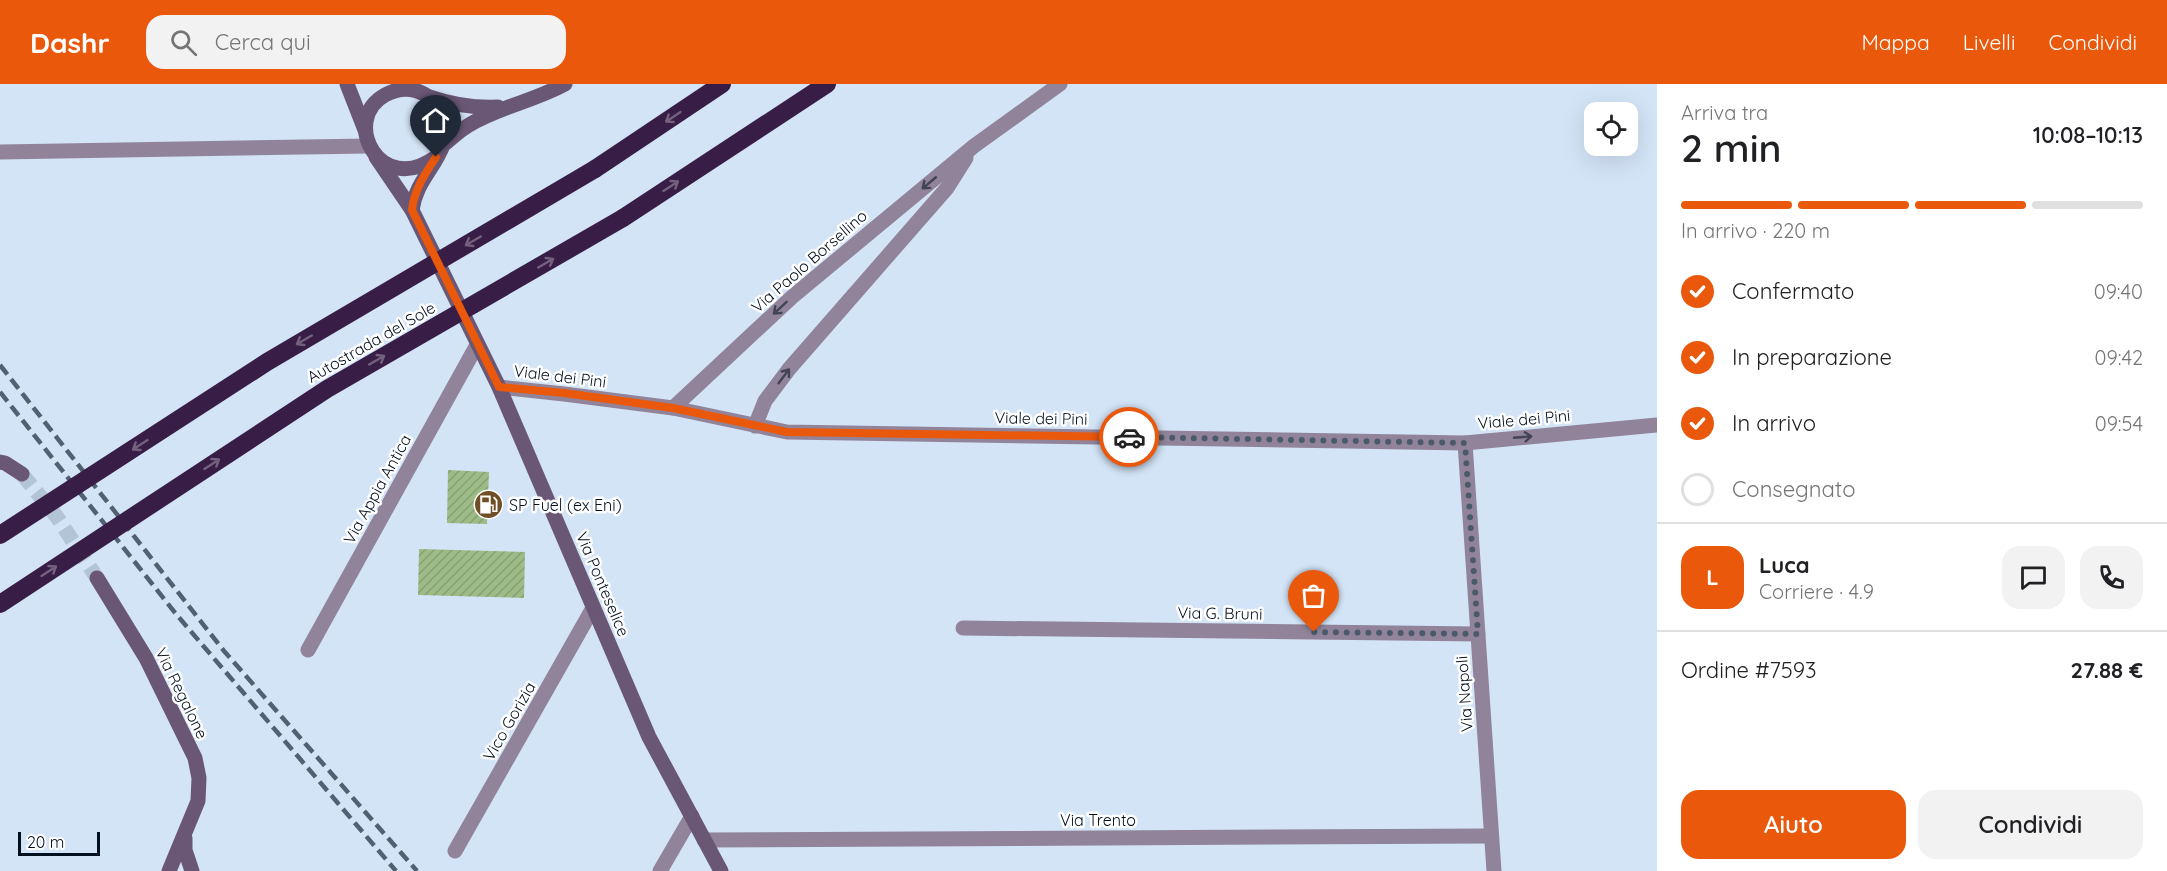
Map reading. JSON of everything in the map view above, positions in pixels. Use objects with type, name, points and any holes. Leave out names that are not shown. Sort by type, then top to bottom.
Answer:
[{"type":"highway","points":[[0,535],[267,362],[595,169],[722,84]]},
{"type":"highway","name":"Autostrada del Sole","points":[[0,604],[327,389],[622,218],[827,84]]},
{"type":"street","name":"Via Ponteselice","points":[[347,84],[370,145],[412,210],[499,387],[649,737],[721,871]]},
{"type":"street","points":[[385,84],[418,91],[454,105],[476,108],[507,107]]},
{"type":"street","points":[[405,89],[392,91],[381,98],[369,114],[370,145],[387,165],[399,169],[413,169],[425,165],[468,125],[565,84]]},
{"type":"street","name":"Via Paolo Borsellino","points":[[673,408],[792,297],[974,146],[1060,84]]},
{"type":"street","points":[[412,210],[413,198],[440,151],[446,132],[445,119],[439,106],[430,97]]},
{"type":"street","points":[[0,152],[370,145]]},
{"type":"street","name":"Via Paolo Borsellino","points":[[755,426],[765,401],[789,369],[947,188],[974,146]]},
{"type":"street","name":"Via Appia Antica","points":[[308,650],[477,345]]},
{"type":"street","name":"Viale dei Pini","points":[[499,387],[564,393],[673,408],[787,432],[1465,443],[1657,425]]},
{"type":"street","name":"Via Napoli","points":[[1465,443],[1494,871]]},
{"type":"street","points":[[0,462],[22,474]]},
{"type":"street","name":"Via Regalone","points":[[97,578],[146,658],[195,758],[199,778],[198,801],[185,832]]},
{"type":"street","name":"Vico Gorizia","points":[[455,851],[593,608]]},
{"type":"street","name":"Via G. Bruni","points":[[963,628],[1478,634]]},
{"type":"street","points":[[660,871],[692,816]]},
{"type":"street","points":[[169,871],[185,832]]},
{"type":"street","points":[[185,832],[185,850],[192,871]]},
{"type":"street","name":"Via Trento","points":[[704,840],[1491,836]]},
{"type":"building","points":[[448,470],[489,472],[487,524],[447,523]]},
{"type":"building","points":[[419,549],[525,552],[524,598],[418,595]]},
{"type":"tunnel","points":[[22,474],[57,517],[97,578]]},
{"type":"railway","points":[[0,365],[224,651],[417,871]]},
{"type":"railway","points":[[0,392],[176,614],[396,871]]},
{"type":"way so far","points":[[1129,437],[1465,443],[1478,634],[1314,632]]},
{"type":"place","name":"SP Fuel (ex Eni)","points":[[488,505]]},
{"type":"route","points":[[436,157],[413,198],[412,210],[499,387],[564,393],[673,408],[787,432],[1129,437]]}]
